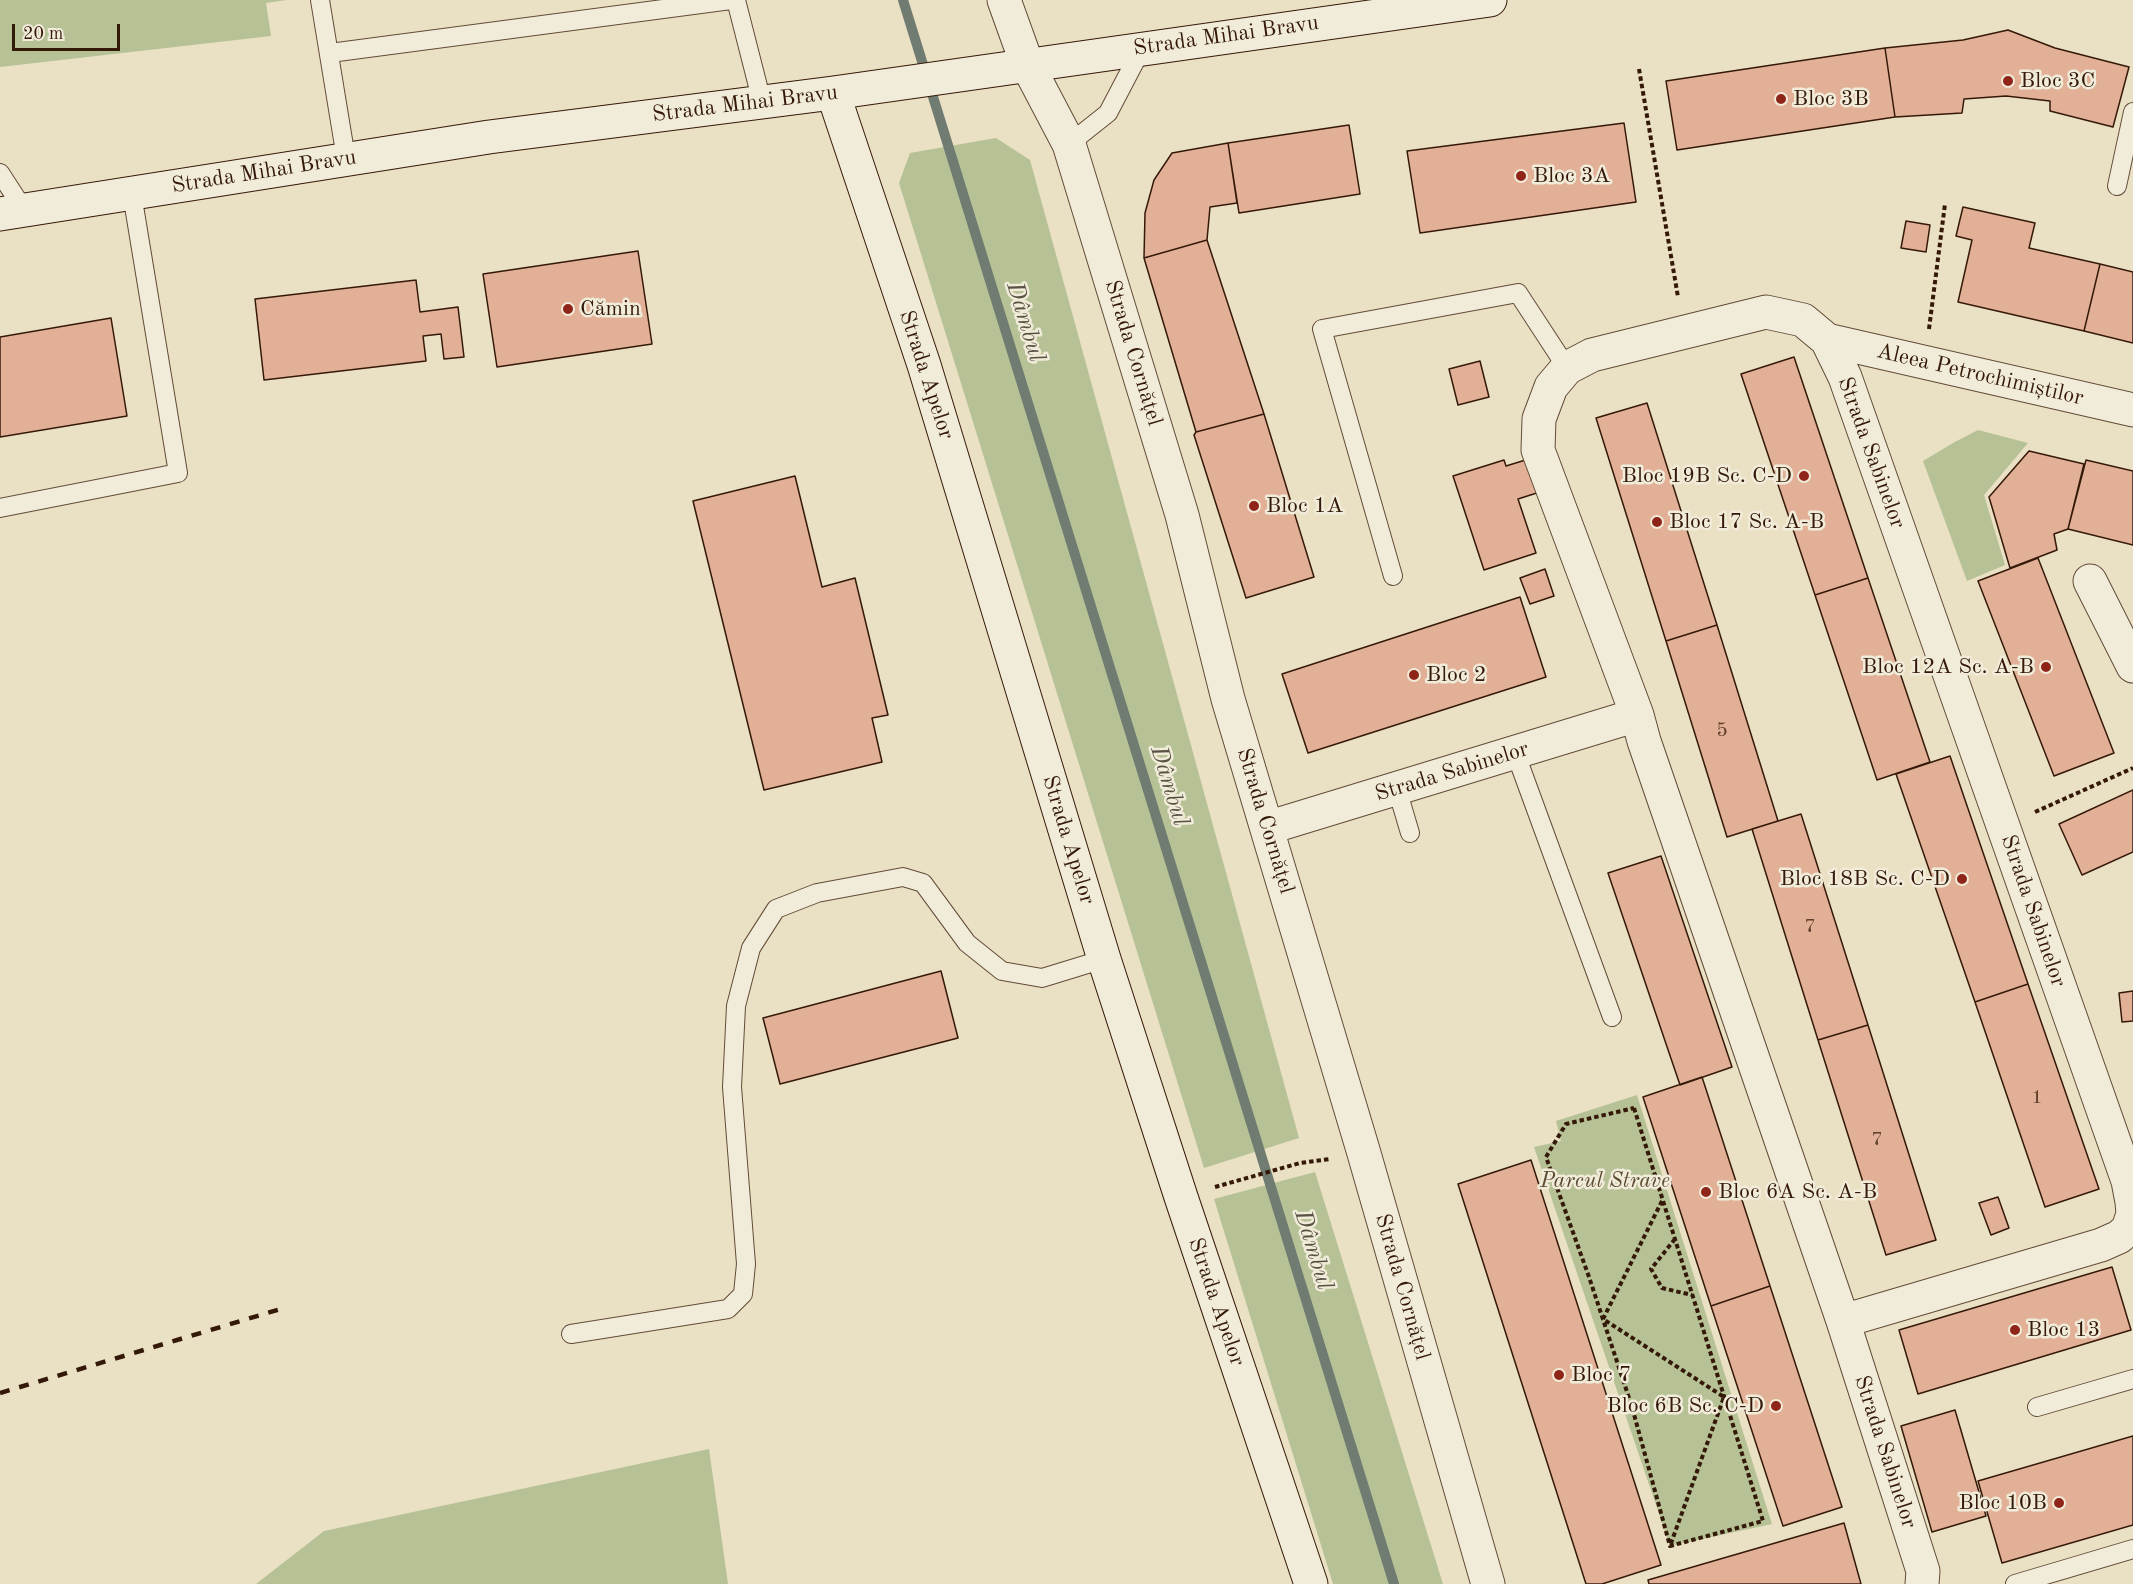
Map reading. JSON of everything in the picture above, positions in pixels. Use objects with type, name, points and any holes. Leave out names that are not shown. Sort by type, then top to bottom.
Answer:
[{"type":"street","name":"Strada Cornățel","points":[[1004,0],[1027,64],[1069,144],[1182,515],[1228,699],[1488,1584]]},
{"type":"street","name":"Strada Mihai Bravu","points":[[12,212],[346,158],[575,125],[833,93],[1490,0]]},
{"type":"street","name":"Strada Apelor","points":[[833,93],[924,365],[1104,959],[1311,1584]]},
{"type":"street","name":"Strada Sabinelor","points":[[1843,1321],[2101,1245],[2119,1237],[2130,1236],[2133,1214],[2130,1180],[1845,377],[1827,340],[1803,320],[1766,312],[1684,330],[1592,355],[1567,368],[1551,387],[1539,419],[1538,450],[1637,716],[1843,1321],[1923,1571],[1922,1584]]},
{"type":"street","name":"Aleea Petrochimiștilor","points":[[1827,340],[2133,410]]},
{"type":"street","points":[[2090,581],[2133,666]]},
{"type":"street","name":"Strada Sabinelor","points":[[1267,828],[1637,716]]},
{"type":"lane","points":[[320,0],[346,158]]},
{"type":"lane","points":[[330,53],[734,0],[762,102]]},
{"type":"lane","points":[[1069,144],[1108,113],[1142,48]]},
{"type":"lane","points":[[2117,186],[2133,112]]},
{"type":"lane","points":[[0,173],[12,212]]},
{"type":"lane","points":[[0,508],[178,473],[132,194]]},
{"type":"lane","points":[[1393,576],[1322,329],[1518,293],[1567,368]]},
{"type":"lane","points":[[1515,752],[1612,1017]]},
{"type":"lane","points":[[1396,789],[1410,833]]},
{"type":"lane","points":[[571,1334],[728,1309],[743,1294],[746,1264],[732,1087],[736,1006],[751,948],[776,909],[818,893],[903,877],[923,883],[967,943],[1002,971],[1042,978],[1104,959]]},
{"type":"lane","points":[[2037,1407],[2133,1380]]},
{"type":"lane","points":[[2015,1584],[2133,1549]]},
{"type":"path","points":[[1639,69],[1684,330]]},
{"type":"path","points":[[1924,362],[1945,204]]},
{"type":"path","points":[[2003,827],[2133,768]]},
{"type":"path","points":[[1634,1108],[1763,1521],[1670,1546],[1632,1407],[1546,1157],[1566,1124],[1634,1108]]},
{"type":"path","points":[[1181,1197],[1300,1163],[1322,1162]]},
{"type":"path","points":[[1603,1319],[1662,1200]]},
{"type":"path","points":[[1675,1239],[1651,1269],[1662,1288],[1692,1296]]},
{"type":"path","points":[[1603,1319],[1724,1396]]},
{"type":"path","points":[[1670,1546],[1724,1396]]},
{"type":"green space","points":[[0,0],[287,0],[266,3],[271,36],[0,67]]},
{"type":"green space","points":[[996,138],[1030,160],[1299,1138],[1204,1168],[899,183],[910,153]]},
{"type":"green space","points":[[1978,430],[2028,443],[1984,495],[2005,565],[1967,581],[1923,461]]},
{"type":"green space","name":"Parcul Strave","points":[[1637,1095],[1772,1524],[1670,1546],[1534,1147],[1561,1141],[1556,1121]]},
{"type":"green space","points":[[1315,1172],[1443,1584],[1333,1584],[1214,1199]]},
{"type":"green space","points":[[709,1449],[728,1584],[256,1584],[324,1531]]},
{"type":"building","name":"Bloc 3C","points":[[2008,30],[2055,48],[2129,67],[2113,127],[2050,111],[2050,101],[2006,96],[1964,99],[1962,113],[1895,117],[1885,48],[1963,40]]},
{"type":"building","name":"Bloc 3B","points":[[1885,48],[1895,117],[1677,150],[1666,81]]},
{"type":"building","name":"Bloc 3A","points":[[1624,123],[1636,202],[1420,233],[1407,151]]},
{"type":"building","points":[[1349,125],[1360,194],[1239,213],[1228,143]]},
{"type":"building","points":[[1228,143],[1237,203],[1210,207],[1207,240],[1144,258],[1145,213],[1154,180],[1172,153]]},
{"type":"building","points":[[1963,207],[2035,223],[2029,248],[2100,264],[2084,331],[1958,302],[1972,240],[1956,236]]},
{"type":"building","points":[[1906,221],[1930,225],[1926,252],[1901,248]]},
{"type":"building","points":[[1207,240],[1264,414],[1196,432],[1144,258]]},
{"type":"building","name":"Cămin","points":[[638,251],[652,344],[497,367],[483,274]]},
{"type":"building","points":[[2100,264],[2133,272],[2133,343],[2084,331]]},
{"type":"building","points":[[416,280],[420,312],[458,307],[464,357],[444,359],[441,334],[423,336],[426,361],[264,380],[255,299]]},
{"type":"building","points":[[111,318],[127,416],[0,437],[0,337]]},
{"type":"building","name":"Bloc 19B Sc. C-D","points":[[1794,357],[1868,578],[1815,595],[1741,374]]},
{"type":"building","points":[[1480,361],[1489,397],[1458,405],[1449,369]]},
{"type":"building","name":"Bloc 17 Sc. A-B","points":[[1647,403],[1717,625],[1666,641],[1596,418]]},
{"type":"building","name":"Bloc 1A","points":[[1264,414],[1314,577],[1246,598],[1194,435],[1196,432]]},
{"type":"building","points":[[2029,451],[2084,464],[2068,529],[2054,534],[2057,550],[2010,568],[1989,497]]},
{"type":"building","points":[[1532,458],[1543,491],[1518,499],[1536,553],[1484,570],[1453,476],[1504,460],[1506,466]]},
{"type":"building","points":[[2086,460],[2133,471],[2133,545],[2068,529]]},
{"type":"building","points":[[795,476],[822,587],[855,578],[888,715],[872,718],[882,762],[764,790],[693,501]]},
{"type":"building","name":"Bloc 12A Sc. A-B","points":[[2038,558],[2114,753],[2054,776],[1978,581]]},
{"type":"building","points":[[1545,569],[1554,596],[1530,604],[1520,578]]},
{"type":"building","points":[[1868,578],[1930,762],[1877,780],[1815,595]]},
{"type":"building","name":"Bloc 2","points":[[1520,597],[1546,677],[1308,753],[1282,674]]},
{"type":"building","points":[[1717,625],[1778,821],[1727,837],[1666,641]]},
{"type":"building","name":"Bloc 18B Sc. C-D","points":[[1950,756],[2028,984],[1975,1002],[1896,774]]},
{"type":"building","points":[[2133,790],[2133,852],[2082,875],[2059,824]]},
{"type":"building","points":[[1801,814],[1868,1025],[1818,1040],[1752,829]]},
{"type":"building","points":[[1661,856],[1732,1067],[1680,1085],[1608,873]]},
{"type":"building","points":[[941,971],[958,1038],[780,1084],[763,1018]]},
{"type":"building","points":[[2028,984],[2099,1189],[2045,1207],[1975,1002]]},
{"type":"building","points":[[2133,991],[2133,1021],[2122,1022],[2119,993]]},
{"type":"building","points":[[1868,1025],[1936,1240],[1886,1255],[1818,1040]]},
{"type":"building","name":"Bloc 6A Sc. A-B","points":[[1702,1077],[1770,1286],[1711,1306],[1643,1097]]},
{"type":"building","name":"Bloc 7","points":[[1531,1160],[1661,1565],[1602,1584],[1586,1584],[1458,1184]]},
{"type":"building","points":[[1998,1197],[2009,1228],[1991,1235],[1979,1203]]},
{"type":"building","name":"Bloc 13","points":[[2112,1267],[2131,1330],[1918,1394],[1899,1330]]},
{"type":"building","name":"Bloc 6B Sc. C-D","points":[[1770,1286],[1842,1507],[1783,1526],[1711,1306]]},
{"type":"building","points":[[1955,1410],[1986,1516],[1932,1532],[1901,1426]]},
{"type":"building","name":"Bloc 10B","points":[[2133,1436],[2133,1525],[2002,1563],[1978,1481]]},
{"type":"building","points":[[1844,1523],[1861,1584],[1649,1584],[1648,1580]]},
{"type":"waterway","name":"Dâmbul","points":[[903,0],[1394,1584]]},
{"type":"railway","points":[[0,1393],[284,1308]]},
{"type":"place","name":"Bloc 3C","points":[[2008,81]]},
{"type":"place","name":"Bloc 3B","points":[[1781,99]]},
{"type":"place","name":"Bloc 3A","points":[[1521,176]]},
{"type":"place","name":"Cămin","points":[[568,309]]},
{"type":"place","name":"Bloc 19B Sc. C-D","points":[[1804,476]]},
{"type":"place","name":"Bloc 1A","points":[[1254,506]]},
{"type":"place","name":"Bloc 17 Sc. A-B","points":[[1657,522]]},
{"type":"place","name":"Bloc 12A Sc. A-B","points":[[2046,667]]},
{"type":"place","name":"Bloc 2","points":[[1414,675]]},
{"type":"place","name":"Bloc 18B Sc. C-D","points":[[1962,879]]},
{"type":"place","name":"Bloc 6A Sc. A-B","points":[[1706,1192]]},
{"type":"place","name":"Bloc 13","points":[[2015,1330]]},
{"type":"place","name":"Bloc 7","points":[[1559,1375]]},
{"type":"place","name":"Bloc 6B Sc. C-D","points":[[1776,1406]]},
{"type":"place","name":"Bloc 10B","points":[[2059,1503]]}]
